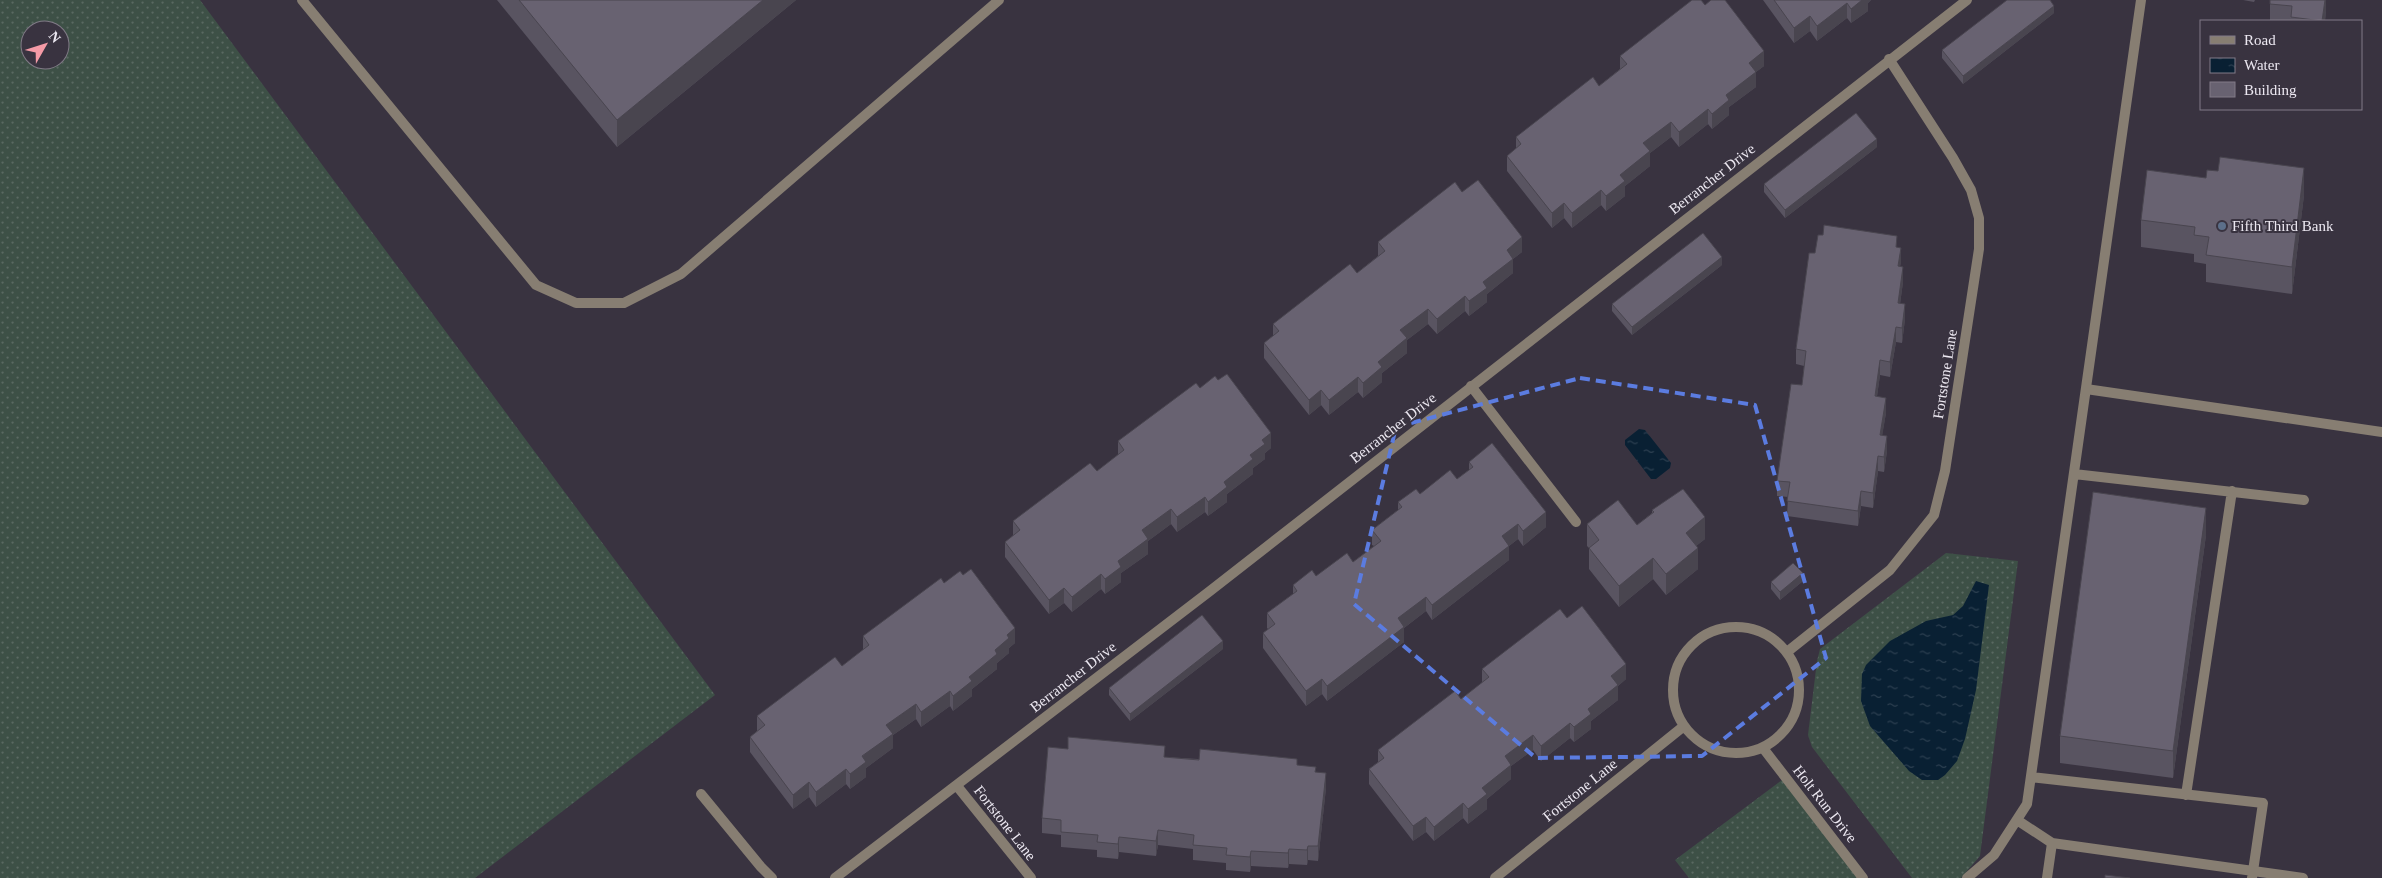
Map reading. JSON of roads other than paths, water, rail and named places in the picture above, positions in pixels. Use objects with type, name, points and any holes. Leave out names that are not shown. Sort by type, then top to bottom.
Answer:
[{"type":"street","points":[[302,0],[536,285],[576,303],[624,303],[681,274],[999,0]]},
{"type":"street","name":"Berrancher Drive","points":[[835,878],[957,786],[1967,0]]},
{"type":"street","points":[[1967,878],[1994,854],[2028,804],[2141,0]]},
{"type":"street","name":"Fortstone Lane","points":[[1787,652],[1890,570],[1934,515],[1945,471],[1979,249],[1978,218],[1971,190],[1953,158],[1889,59]]},
{"type":"street","points":[[1471,386],[1576,522]]},
{"type":"street","points":[[2086,389],[2382,432]]},
{"type":"street","points":[[2074,474],[2304,500]]},
{"type":"street","points":[[2186,795],[2232,491]]},
{"type":"street","points":[[1746,627],[1769,636],[1787,652],[1799,678],[1798,706],[1786,731],[1763,748],[1742,754],[1720,752],[1699,742],[1684,726],[1674,704],[1673,679],[1682,656],[1699,638],[1721,628],[1746,627]]},
{"type":"street","name":"Fortstone Lane","points":[[1495,878],[1684,726]]},
{"type":"street","name":"Holt Run Drive","points":[[1763,748],[1863,878]]},
{"type":"street","points":[[2031,777],[2263,803],[2253,874]]},
{"type":"street","name":"Fortstone Lane","points":[[957,786],[1031,878]]},
{"type":"street","points":[[701,794],[772,878]]},
{"type":"street","points":[[2017,820],[2052,843],[2253,874],[2302,878]]},
{"type":"street","points":[[2047,878],[2052,843]]},
{"type":"water","points":[[1639,429],[1645,430],[1671,463],[1670,468],[1656,479],[1651,479],[1625,445],[1625,440]]},
{"type":"water","points":[[1976,581],[1989,585],[1976,690],[1965,739],[1957,761],[1945,775],[1938,780],[1922,780],[1909,771],[1870,726],[1861,701],[1862,674],[1866,665],[1890,641],[1926,621],[1953,615],[1963,606]]},
{"type":"place","name":"Fifth Third Bank","points":[[2222,226]]}]
